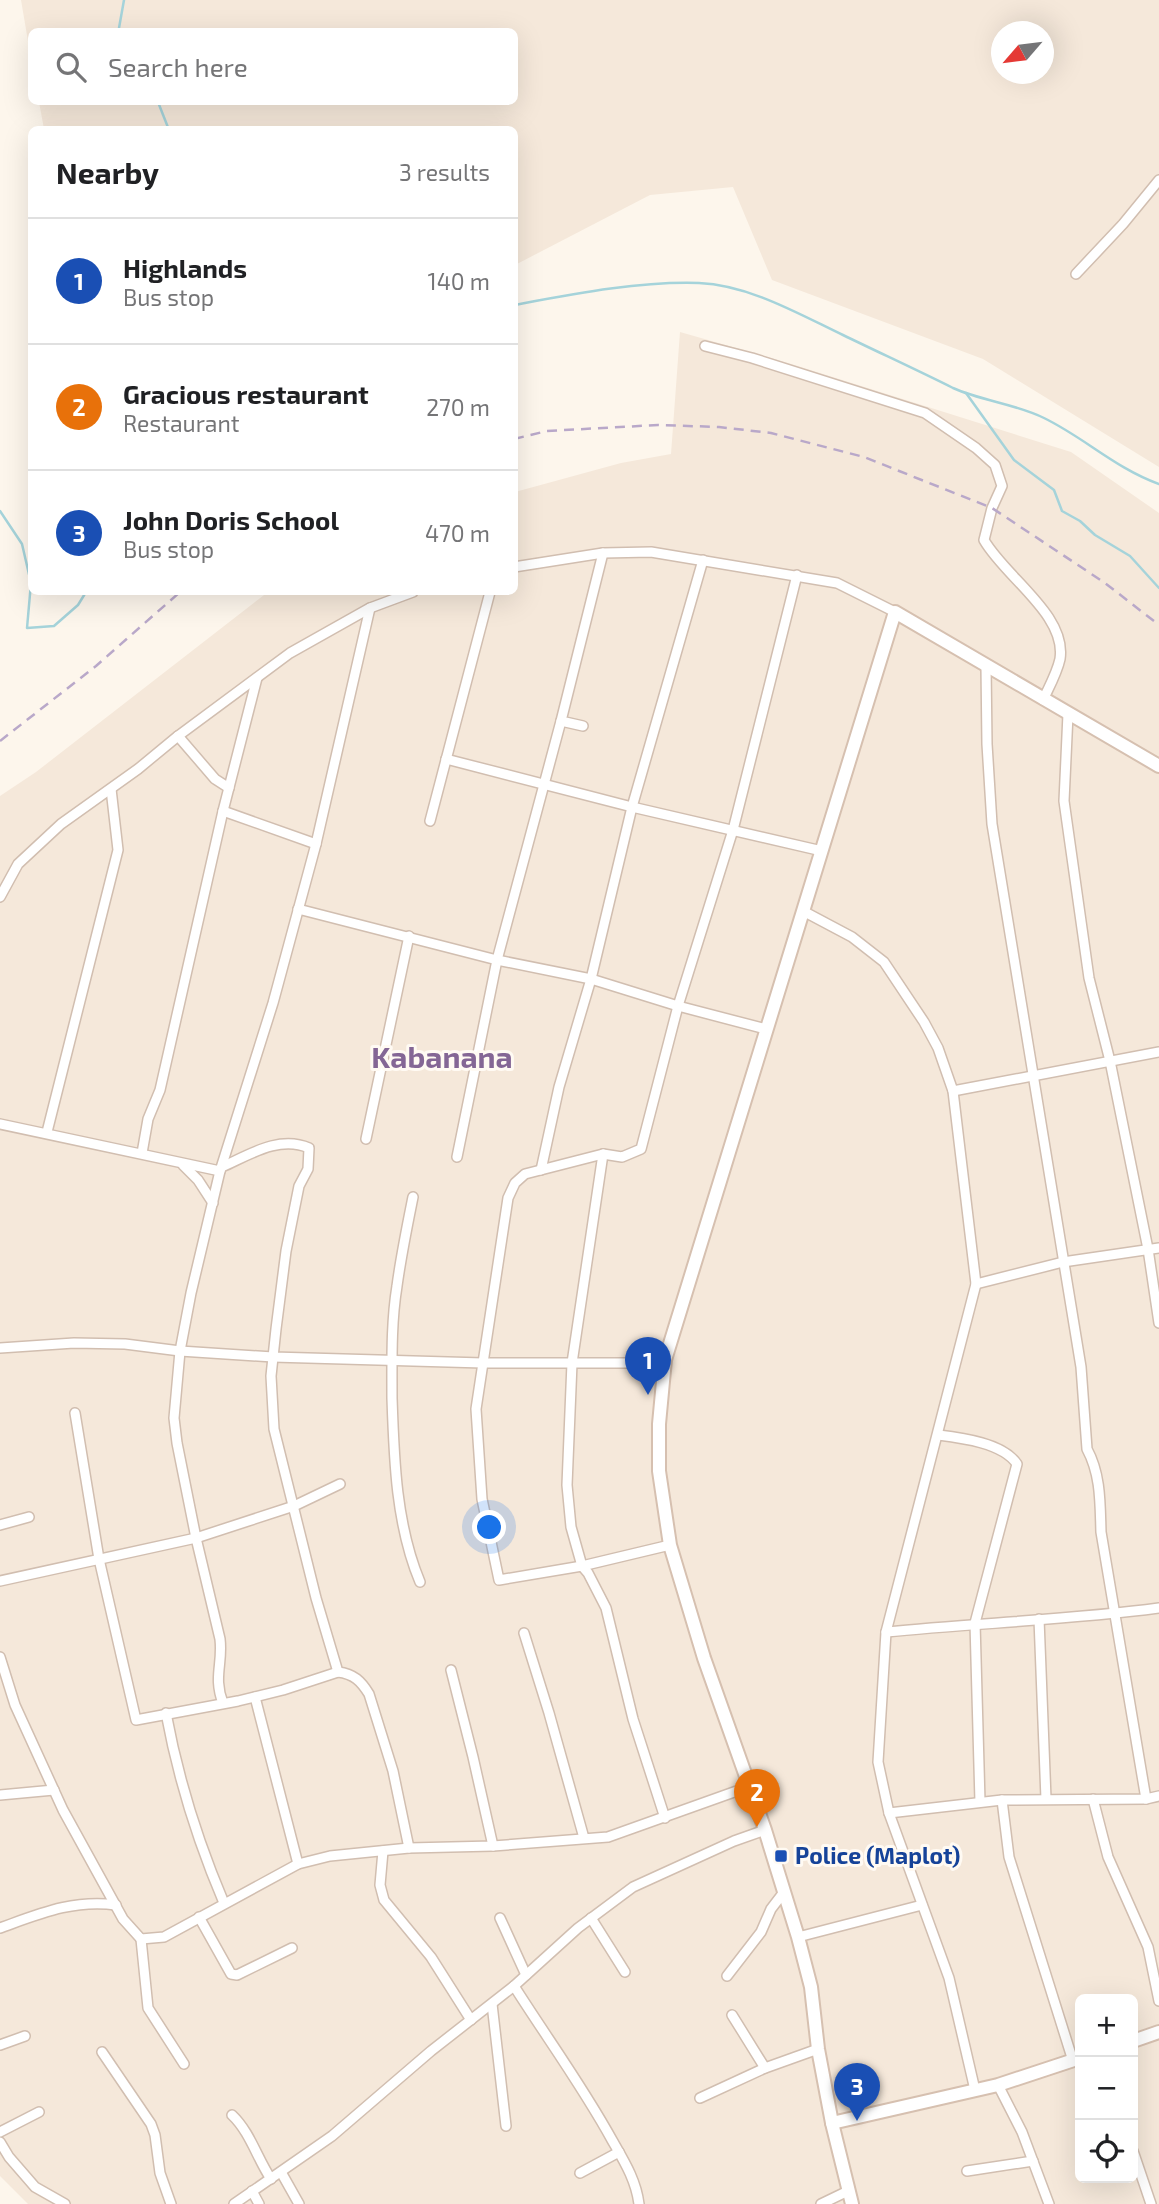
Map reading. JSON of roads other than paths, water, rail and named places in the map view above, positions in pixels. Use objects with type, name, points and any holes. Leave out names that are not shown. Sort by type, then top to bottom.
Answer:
[{"type":"street","points":[[1076,274],[1123,224],[1159,180]]},
{"type":"street","points":[[705,346],[752,358],[925,414],[976,448],[995,465],[1002,486],[992,508],[984,540],[995,558],[1052,620],[1058,636],[1060,658],[1044,699]]},
{"type":"street","points":[[518,566],[603,553],[651,552],[837,583],[895,612],[1159,766]]},
{"type":"street","points":[[457,1157],[497,960],[603,553]]},
{"type":"street","points":[[541,1170],[559,1087],[591,979],[632,807],[703,560]]},
{"type":"street","points":[[670,1545],[582,1566],[499,1580],[482,1499],[476,1409],[508,1198],[515,1184],[525,1174],[603,1154],[622,1157],[641,1149],[678,1006],[733,830],[797,575]]},
{"type":"street","points":[[0,897],[18,864],[61,824],[178,736],[290,653],[370,608],[405,595]]},
{"type":"street","points":[[430,821],[489,595]]},
{"type":"street","points":[[223,1703],[216,1682],[222,1654],[220,1639],[195,1538],[174,1418],[180,1351],[221,1169],[273,1003],[316,844],[370,608]]},
{"type":"street","points":[[821,2204],[850,2197],[818,2049],[811,1987],[765,1830],[704,1658],[670,1545],[659,1471],[659,1424],[665,1360],[895,612]]},
{"type":"street","points":[[986,666],[992,824],[1081,1367],[1087,1450],[1094,1460],[1100,1487],[1101,1532],[1146,1799]]},
{"type":"street","points":[[142,1153],[148,1119],[160,1090],[223,811],[257,678]]},
{"type":"street","points":[[1068,714],[1064,801],[1089,978],[1110,1061],[1148,1249],[1159,1323]]},
{"type":"street","points":[[561,721],[583,726]]},
{"type":"street","points":[[178,736],[215,779],[229,788]]},
{"type":"street","points":[[446,759],[632,807],[822,851]]},
{"type":"street","points":[[47,1132],[118,850],[111,789]]},
{"type":"street","points":[[223,811],[316,844]]},
{"type":"street","points":[[298,909],[497,960],[591,979],[766,1029]]},
{"type":"street","points":[[803,911],[852,937],[884,962],[938,1048],[953,1091],[976,1284],[886,1632],[878,1762],[889,1813],[949,1978],[975,2090]]},
{"type":"street","points":[[366,1139],[409,936]]},
{"type":"street","points":[[953,1091],[1159,1052]]},
{"type":"street","points":[[0,1124],[47,1132],[182,1164],[221,1169],[282,1142],[298,1143],[309,1148],[308,1169],[299,1186],[286,1251],[271,1376],[274,1429],[316,1598],[338,1672]]},
{"type":"street","points":[[603,1154],[572,1363],[567,1485],[571,1527],[582,1566],[589,1573],[606,1608],[633,1719],[665,1818]]},
{"type":"street","points":[[182,1164],[198,1180],[213,1204]]},
{"type":"street","points":[[412,1197],[396,1289],[392,1361],[395,1472],[404,1525],[420,1582]]},
{"type":"street","points":[[976,1284],[1063,1262],[1159,1248]]},
{"type":"street","points":[[0,1348],[74,1343],[125,1344],[180,1351],[273,1357],[392,1361],[572,1363],[665,1360]]},
{"type":"street","points":[[75,1413],[100,1559],[136,1720],[255,1697],[338,1672],[352,1674],[363,1684],[369,1695],[393,1771],[409,1848]]},
{"type":"street","points":[[938,1435],[1003,1450],[1012,1456],[1017,1464],[975,1623],[980,1802]]},
{"type":"street","points":[[0,1581],[195,1538],[294,1506],[340,1484]]},
{"type":"street","points":[[0,1525],[29,1517]]},
{"type":"street","points":[[886,1632],[1115,1614],[1159,1608]]},
{"type":"street","points":[[1039,1619],[1046,1800]]},
{"type":"street","points":[[524,1633],[583,1838]]},
{"type":"street","points":[[0,1657],[15,1705],[63,1810],[130,1929],[141,1939],[148,2008],[184,2064]]},
{"type":"street","points":[[451,1670],[492,1846]]},
{"type":"street","points":[[255,1697],[298,1864]]},
{"type":"street","points":[[166,1713],[194,1823],[224,1903]]},
{"type":"street","points":[[141,1939],[164,1937],[298,1864],[330,1856],[409,1848],[492,1846],[608,1837],[748,1787]]},
{"type":"street","points":[[0,1795],[54,1790]]},
{"type":"street","points":[[889,1813],[1002,1800],[1146,1799],[1159,1796]]},
{"type":"street","points":[[1093,1799],[1108,1857],[1148,1947],[1159,2001]]},
{"type":"street","points":[[1002,1800],[1009,1857],[1076,2057]]},
{"type":"street","points":[[234,2204],[332,2136],[431,2050],[492,2004],[591,1918],[633,1887],[765,1830]]},
{"type":"street","points":[[383,1851],[380,1885],[384,1900],[431,1957],[471,2020]]},
{"type":"street","points":[[727,1976],[761,1931],[771,1909],[784,1892]]},
{"type":"street","points":[[0,1928],[75,1904],[96,1902],[116,1905]]},
{"type":"street","points":[[798,1937],[922,1905]]},
{"type":"street","points":[[199,1917],[231,1974],[237,1975],[292,1948]]},
{"type":"street","points":[[500,1918],[526,1975]]},
{"type":"street","points":[[591,1918],[625,1972]]},
{"type":"street","points":[[514,1986],[573,2075],[619,2152],[637,2189],[639,2204]]},
{"type":"street","points":[[492,2004],[506,2126]]},
{"type":"street","points":[[732,2015],[765,2068]]},
{"type":"street","points":[[1138,2039],[1159,2032]]},
{"type":"street","points":[[0,2045],[25,2036]]},
{"type":"street","points":[[700,2098],[765,2068],[818,2049]]},
{"type":"street","points":[[102,2052],[152,2124],[160,2173],[171,2204]]},
{"type":"street","points":[[832,2123],[998,2085],[1075,2060]]},
{"type":"street","points":[[998,2085],[1022,2132],[1049,2204]]},
{"type":"street","points":[[0,2132],[39,2112]]},
{"type":"street","points":[[232,2115],[242,2125],[271,2179]]},
{"type":"street","points":[[0,2142],[9,2157],[35,2187],[65,2204]]},
{"type":"street","points":[[580,2173],[619,2152]]},
{"type":"street","points":[[967,2171],[1033,2161]]},
{"type":"street","points":[[1138,2166],[1151,2204]]},
{"type":"street","points":[[281,2172],[299,2204]]},
{"type":"street","points":[[252,2191],[259,2204]]},
{"type":"waterway","points":[[119,28],[124,0]]},
{"type":"waterway","points":[[159,105],[167,126]]},
{"type":"waterway","points":[[518,304],[653,284],[699,283],[736,289],[791,310],[953,388],[1044,418],[1128,470],[1159,484]]},
{"type":"waterway","points":[[966,393],[1014,460],[1054,490],[1062,511],[1130,556],[1159,588]]},
{"type":"waterway","points":[[0,511],[22,544],[28,570]]},
{"type":"waterway","points":[[30,595],[27,628],[54,626],[78,605],[84,595]]},
{"type":"railway","points":[[518,438],[547,431],[658,425],[719,427],[771,433],[864,457],[992,508],[1105,583],[1159,625]]},
{"type":"railway","points":[[0,741],[96,666],[177,595]]},
{"type":"place","name":"Highlands","points":[[648,1395]]},
{"type":"place","name":"Gracious restaurant","points":[[757,1827]]},
{"type":"place","name":"Police (Maplot)","points":[[781,1856]]},
{"type":"place","name":"John Doris School","points":[[857,2121]]},
{"type":"district","name":"Kabanana","points":[[442,1058]]}]
